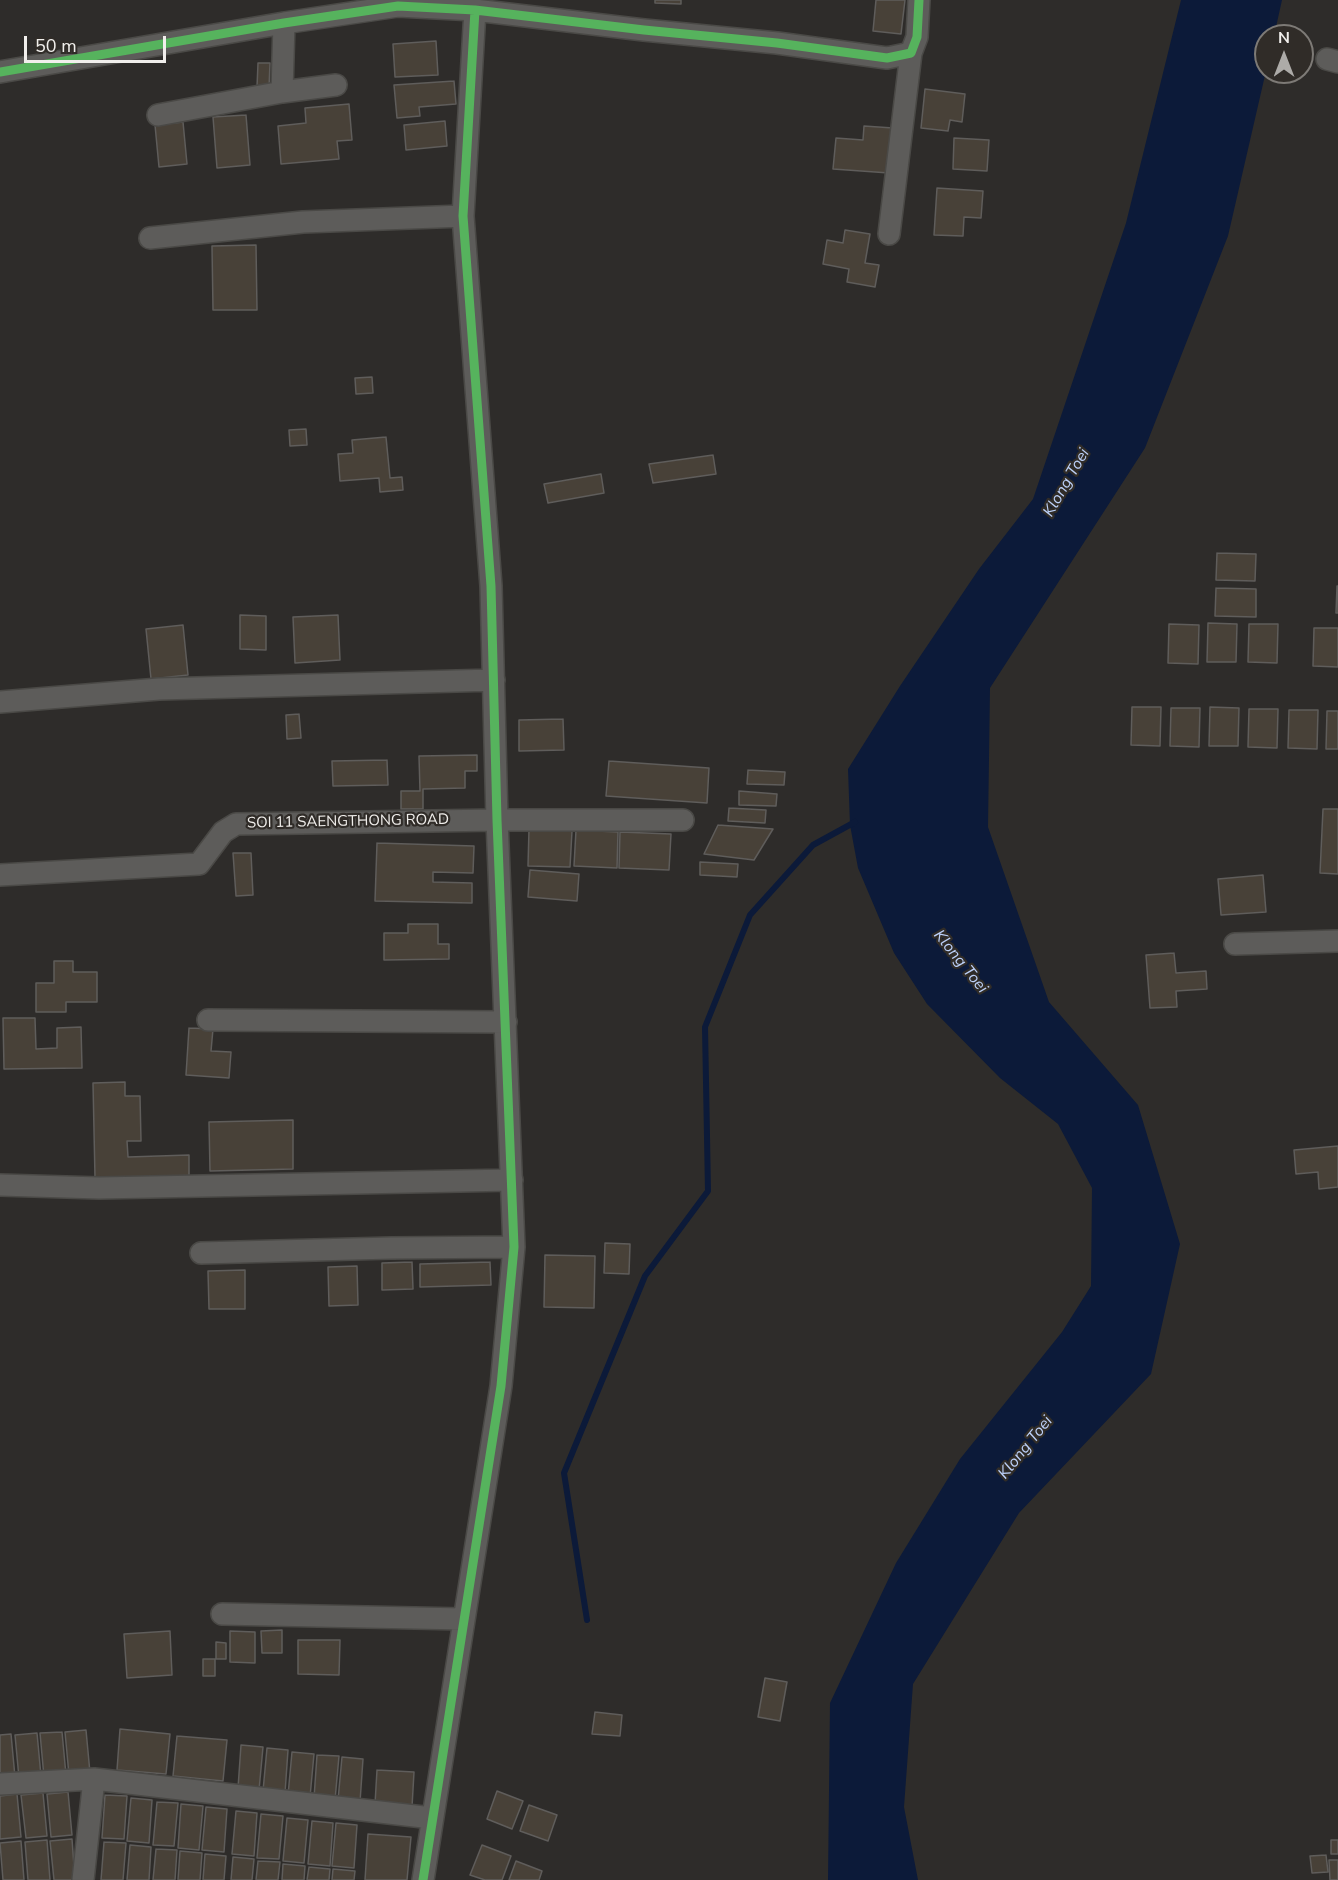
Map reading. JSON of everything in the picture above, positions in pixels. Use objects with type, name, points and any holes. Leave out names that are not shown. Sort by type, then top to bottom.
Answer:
[{"type":"street","points":[[889,234],[910,53],[917,37],[919,0]]},
{"type":"street","points":[[0,72],[284,23],[398,6],[475,10],[777,43],[887,58],[910,53]]},
{"type":"street","points":[[423,1880],[501,1386],[514,1247],[491,586],[463,216],[475,10]]},
{"type":"street","points":[[282,92],[284,23]]},
{"type":"street","points":[[158,115],[282,92],[336,86]]},
{"type":"street","points":[[150,238],[303,222],[463,216]]},
{"type":"street","points":[[0,702],[159,689],[494,680]]},
{"type":"street","name":"SOI 11 SAENGTHONG ROAD","points":[[0,875],[198,864],[223,832],[236,824],[683,820]]},
{"type":"street","points":[[1235,944],[1338,941]]},
{"type":"street","points":[[208,1020],[506,1022]]},
{"type":"street","points":[[0,1185],[99,1188],[512,1180]]},
{"type":"street","points":[[201,1253],[514,1247]]},
{"type":"street","points":[[222,1614],[463,1619]]},
{"type":"street","points":[[0,1784],[93,1779],[432,1818]]},
{"type":"street","points":[[83,1880],[93,1779]]},
{"type":"water","name":"Klong Toei","points":[[1181,0],[1282,0],[1277,24],[1254,24],[1254,84],[1263,84],[1228,236],[1145,448],[990,688],[988,827],[1049,1002],[1138,1105],[1180,1244],[1151,1374],[1019,1513],[913,1684],[904,1807],[918,1880],[828,1880],[830,1703],[896,1563],[960,1459],[1062,1332],[1091,1286],[1092,1188],[1058,1124],[1000,1078],[927,1004],[894,953],[858,868],[850,825],[848,769],[900,686],[979,569],[1033,499],[1126,223]]},
{"type":"building","points":[[655,0],[681,0],[681,4],[655,3]]},
{"type":"building","points":[[876,0],[905,0],[901,34],[873,31]]},
{"type":"building","points":[[436,41],[438,75],[395,77],[393,44]]},
{"type":"building","points":[[258,63],[270,63],[269,87],[257,87]]},
{"type":"building","points":[[454,81],[456,104],[419,107],[420,116],[397,118],[394,85]]},
{"type":"building","points":[[925,89],[965,94],[962,122],[950,120],[948,131],[921,128]]},
{"type":"building","points":[[349,104],[352,140],[337,141],[339,159],[281,164],[278,126],[306,123],[305,108]]},
{"type":"building","points":[[246,115],[250,165],[217,168],[213,117]]},
{"type":"building","points":[[445,121],[447,146],[406,150],[404,125]]},
{"type":"building","points":[[183,122],[187,164],[159,167],[155,125]]},
{"type":"building","points":[[864,126],[893,128],[889,173],[833,169],[836,138],[863,140]]},
{"type":"building","points":[[954,138],[989,140],[987,171],[953,169]]},
{"type":"building","points":[[937,188],[983,191],[981,218],[964,217],[963,236],[934,235]]},
{"type":"building","points":[[845,230],[870,234],[865,263],[879,265],[875,287],[847,282],[849,269],[823,264],[827,240],[843,243]]},
{"type":"building","points":[[256,245],[257,310],[213,310],[212,246]]},
{"type":"building","points":[[372,377],[373,393],[356,394],[355,378]]},
{"type":"building","points":[[306,429],[307,445],[290,446],[289,430]]},
{"type":"building","points":[[386,437],[390,478],[402,477],[403,490],[380,492],[379,478],[340,481],[338,454],[353,453],[352,440]]},
{"type":"building","points":[[713,455],[716,474],[653,483],[649,464]]},
{"type":"building","points":[[601,474],[604,493],[548,503],[544,484]]},
{"type":"building","points":[[1217,553],[1256,554],[1255,581],[1216,580]]},
{"type":"building","points":[[1337,586],[1338,613],[1336,613]]},
{"type":"building","points":[[1216,588],[1256,589],[1256,617],[1215,616]]},
{"type":"building","points":[[240,615],[266,616],[266,650],[240,649]]},
{"type":"building","points":[[338,615],[340,660],[295,663],[293,617]]},
{"type":"building","points":[[1208,623],[1237,624],[1236,662],[1207,662]]},
{"type":"building","points":[[1169,624],[1199,625],[1198,664],[1168,663]]},
{"type":"building","points":[[1249,624],[1278,624],[1277,663],[1248,662]]},
{"type":"building","points":[[183,625],[188,675],[151,679],[146,629]]},
{"type":"building","points":[[1314,628],[1338,628],[1338,667],[1313,666]]},
{"type":"building","points":[[1132,707],[1161,707],[1160,746],[1131,745]]},
{"type":"building","points":[[1210,707],[1239,708],[1238,746],[1209,746]]},
{"type":"building","points":[[1171,708],[1200,708],[1199,747],[1170,746]]},
{"type":"building","points":[[1249,709],[1278,709],[1277,748],[1248,747]]},
{"type":"building","points":[[1289,710],[1318,710],[1317,749],[1288,748]]},
{"type":"building","points":[[1327,711],[1338,711],[1338,749],[1326,749]]},
{"type":"building","points":[[299,714],[301,738],[287,739],[286,715]]},
{"type":"building","points":[[563,719],[564,750],[519,751],[519,720]]},
{"type":"building","points":[[477,755],[477,771],[465,771],[465,788],[423,789],[423,809],[401,809],[401,791],[420,791],[419,756]]},
{"type":"building","points":[[387,760],[388,785],[333,786],[332,761]]},
{"type":"building","points":[[609,761],[709,768],[707,803],[606,796]]},
{"type":"building","points":[[748,770],[785,772],[784,785],[747,784]]},
{"type":"building","points":[[739,791],[777,794],[776,806],[739,805]]},
{"type":"building","points":[[729,808],[766,810],[765,823],[728,821]]},
{"type":"building","points":[[1323,809],[1338,809],[1338,874],[1320,873]]},
{"type":"building","points":[[718,825],[773,829],[754,860],[704,854]]},
{"type":"building","points":[[529,829],[572,831],[570,867],[528,866]]},
{"type":"building","points":[[576,830],[618,832],[617,868],[574,866]]},
{"type":"building","points":[[620,832],[671,834],[669,870],[619,868]]},
{"type":"building","points":[[377,843],[474,846],[473,873],[433,872],[433,882],[472,883],[472,903],[375,901]]},
{"type":"building","points":[[233,853],[251,853],[253,895],[236,896]]},
{"type":"building","points":[[700,862],[738,864],[737,877],[700,875]]},
{"type":"building","points":[[530,870],[579,874],[577,901],[528,897]]},
{"type":"building","points":[[1263,875],[1266,912],[1221,915],[1218,879]]},
{"type":"building","points":[[408,924],[438,924],[438,944],[449,944],[449,959],[384,960],[384,933],[408,933]]},
{"type":"building","points":[[1174,953],[1176,973],[1206,971],[1207,989],[1176,991],[1177,1007],[1150,1008],[1146,955]]},
{"type":"building","points":[[54,961],[73,961],[73,972],[97,972],[97,1002],[66,1002],[66,1012],[36,1012],[36,983],[54,983]]},
{"type":"building","points":[[3,1018],[35,1018],[36,1049],[57,1048],[57,1028],[81,1027],[82,1068],[4,1069]]},
{"type":"building","points":[[189,1028],[213,1029],[211,1051],[231,1052],[229,1078],[186,1075]]},
{"type":"building","points":[[125,1082],[125,1096],[140,1096],[141,1141],[127,1141],[128,1157],[189,1155],[189,1176],[95,1178],[93,1083]]},
{"type":"building","points":[[293,1120],[293,1169],[210,1171],[209,1122]]},
{"type":"building","points":[[1338,1146],[1338,1187],[1319,1189],[1318,1172],[1296,1174],[1294,1150]]},
{"type":"building","points":[[605,1243],[630,1244],[629,1274],[604,1273]]},
{"type":"building","points":[[545,1255],[595,1256],[594,1308],[544,1307]]},
{"type":"building","points":[[412,1262],[413,1289],[382,1290],[382,1263]]},
{"type":"building","points":[[490,1262],[491,1285],[420,1287],[420,1264]]},
{"type":"building","points":[[357,1266],[358,1305],[329,1306],[328,1267]]},
{"type":"building","points":[[245,1270],[245,1309],[209,1309],[208,1271]]},
{"type":"building","points":[[282,1630],[282,1653],[262,1653],[261,1631]]},
{"type":"building","points":[[170,1631],[172,1675],[127,1678],[124,1634]]},
{"type":"building","points":[[230,1631],[255,1632],[255,1663],[230,1662]]},
{"type":"building","points":[[298,1640],[340,1640],[339,1675],[298,1674]]},
{"type":"building","points":[[216,1642],[226,1643],[226,1659],[216,1659]]},
{"type":"building","points":[[203,1659],[215,1659],[215,1676],[203,1676]]},
{"type":"building","points":[[765,1678],[787,1682],[780,1721],[758,1717]]},
{"type":"building","points":[[595,1712],[622,1715],[620,1736],[592,1734]]},
{"type":"building","points":[[120,1729],[170,1734],[166,1774],[117,1770]]},
{"type":"building","points":[[86,1730],[90,1773],[69,1775],[65,1732]]},
{"type":"building","points":[[62,1732],[66,1775],[44,1777],[40,1733]]},
{"type":"building","points":[[37,1733],[41,1776],[19,1778],[15,1735]]},
{"type":"building","points":[[11,1734],[15,1777],[0,1778],[0,1735]]},
{"type":"building","points":[[177,1736],[227,1740],[223,1781],[173,1776]]},
{"type":"building","points":[[241,1745],[263,1747],[259,1790],[238,1788]]},
{"type":"building","points":[[267,1748],[288,1750],[285,1793],[263,1791]]},
{"type":"building","points":[[292,1752],[314,1754],[310,1797],[288,1795]]},
{"type":"building","points":[[317,1755],[339,1756],[335,1800],[314,1798]]},
{"type":"building","points":[[342,1757],[363,1759],[360,1802],[338,1800]]},
{"type":"building","points":[[377,1770],[414,1772],[412,1807],[375,1804]]},
{"type":"building","points":[[497,1791],[523,1801],[512,1829],[487,1819]]},
{"type":"building","points":[[68,1792],[72,1835],[51,1837],[47,1794]]},
{"type":"building","points":[[43,1793],[47,1836],[26,1838],[21,1795]]},
{"type":"building","points":[[17,1794],[21,1837],[0,1839],[0,1796]]},
{"type":"building","points":[[105,1795],[127,1796],[124,1839],[102,1838]]},
{"type":"building","points":[[131,1798],[152,1800],[149,1843],[127,1841]]},
{"type":"building","points":[[157,1802],[178,1803],[174,1846],[153,1845]]},
{"type":"building","points":[[181,1804],[203,1806],[199,1850],[178,1848]]},
{"type":"building","points":[[529,1805],[557,1815],[548,1841],[520,1831]]},
{"type":"building","points":[[206,1807],[227,1809],[224,1852],[202,1850]]},
{"type":"building","points":[[236,1811],[257,1813],[254,1856],[232,1854]]},
{"type":"building","points":[[261,1814],[283,1816],[279,1859],[257,1858]]},
{"type":"building","points":[[287,1818],[308,1820],[304,1863],[283,1861]]},
{"type":"building","points":[[312,1821],[333,1823],[330,1866],[308,1864]]},
{"type":"building","points":[[336,1823],[357,1825],[354,1868],[332,1866]]},
{"type":"building","points":[[368,1834],[411,1837],[407,1880],[365,1880]]},
{"type":"building","points":[[72,1839],[75,1880],[54,1880],[50,1841]]},
{"type":"building","points":[[47,1840],[50,1880],[28,1880],[25,1842]]},
{"type":"building","points":[[1331,1840],[1338,1840],[1338,1854],[1331,1854]]},
{"type":"building","points":[[21,1841],[24,1880],[3,1880],[0,1843]]},
{"type":"building","points":[[104,1842],[126,1843],[123,1880],[101,1880]]},
{"type":"building","points":[[130,1845],[151,1847],[149,1880],[127,1880]]},
{"type":"building","points":[[482,1845],[511,1856],[502,1880],[485,1880],[470,1875]]},
{"type":"building","points":[[156,1849],[177,1850],[175,1880],[153,1880]]},
{"type":"building","points":[[180,1851],[202,1853],[200,1880],[178,1880]]},
{"type":"building","points":[[205,1854],[226,1856],[224,1880],[203,1880]]},
{"type":"building","points":[[1326,1855],[1328,1872],[1312,1873],[1310,1856]]},
{"type":"building","points":[[233,1857],[254,1859],[252,1880],[231,1880]]},
{"type":"building","points":[[1329,1860],[1338,1860],[1338,1880],[1330,1880]]},
{"type":"building","points":[[258,1861],[280,1862],[278,1880],[256,1880]]},
{"type":"building","points":[[516,1861],[542,1871],[539,1880],[509,1880]]},
{"type":"building","points":[[283,1864],[305,1866],[304,1880],[282,1880]]},
{"type":"building","points":[[309,1867],[330,1869],[329,1880],[307,1880]]},
{"type":"building","points":[[333,1869],[355,1871],[354,1880],[332,1880]]},
{"type":"waterway","points":[[587,1620],[564,1473],[645,1276],[708,1191],[705,1027],[750,915],[813,845],[855,822]]},
{"type":"cycle path","points":[[0,72],[284,23],[398,6],[475,10],[777,43],[887,58],[911,53],[917,37],[919,0]]},
{"type":"cycle path","points":[[423,1880],[501,1386],[514,1247],[497,820],[491,586],[463,216],[475,10]]}]
